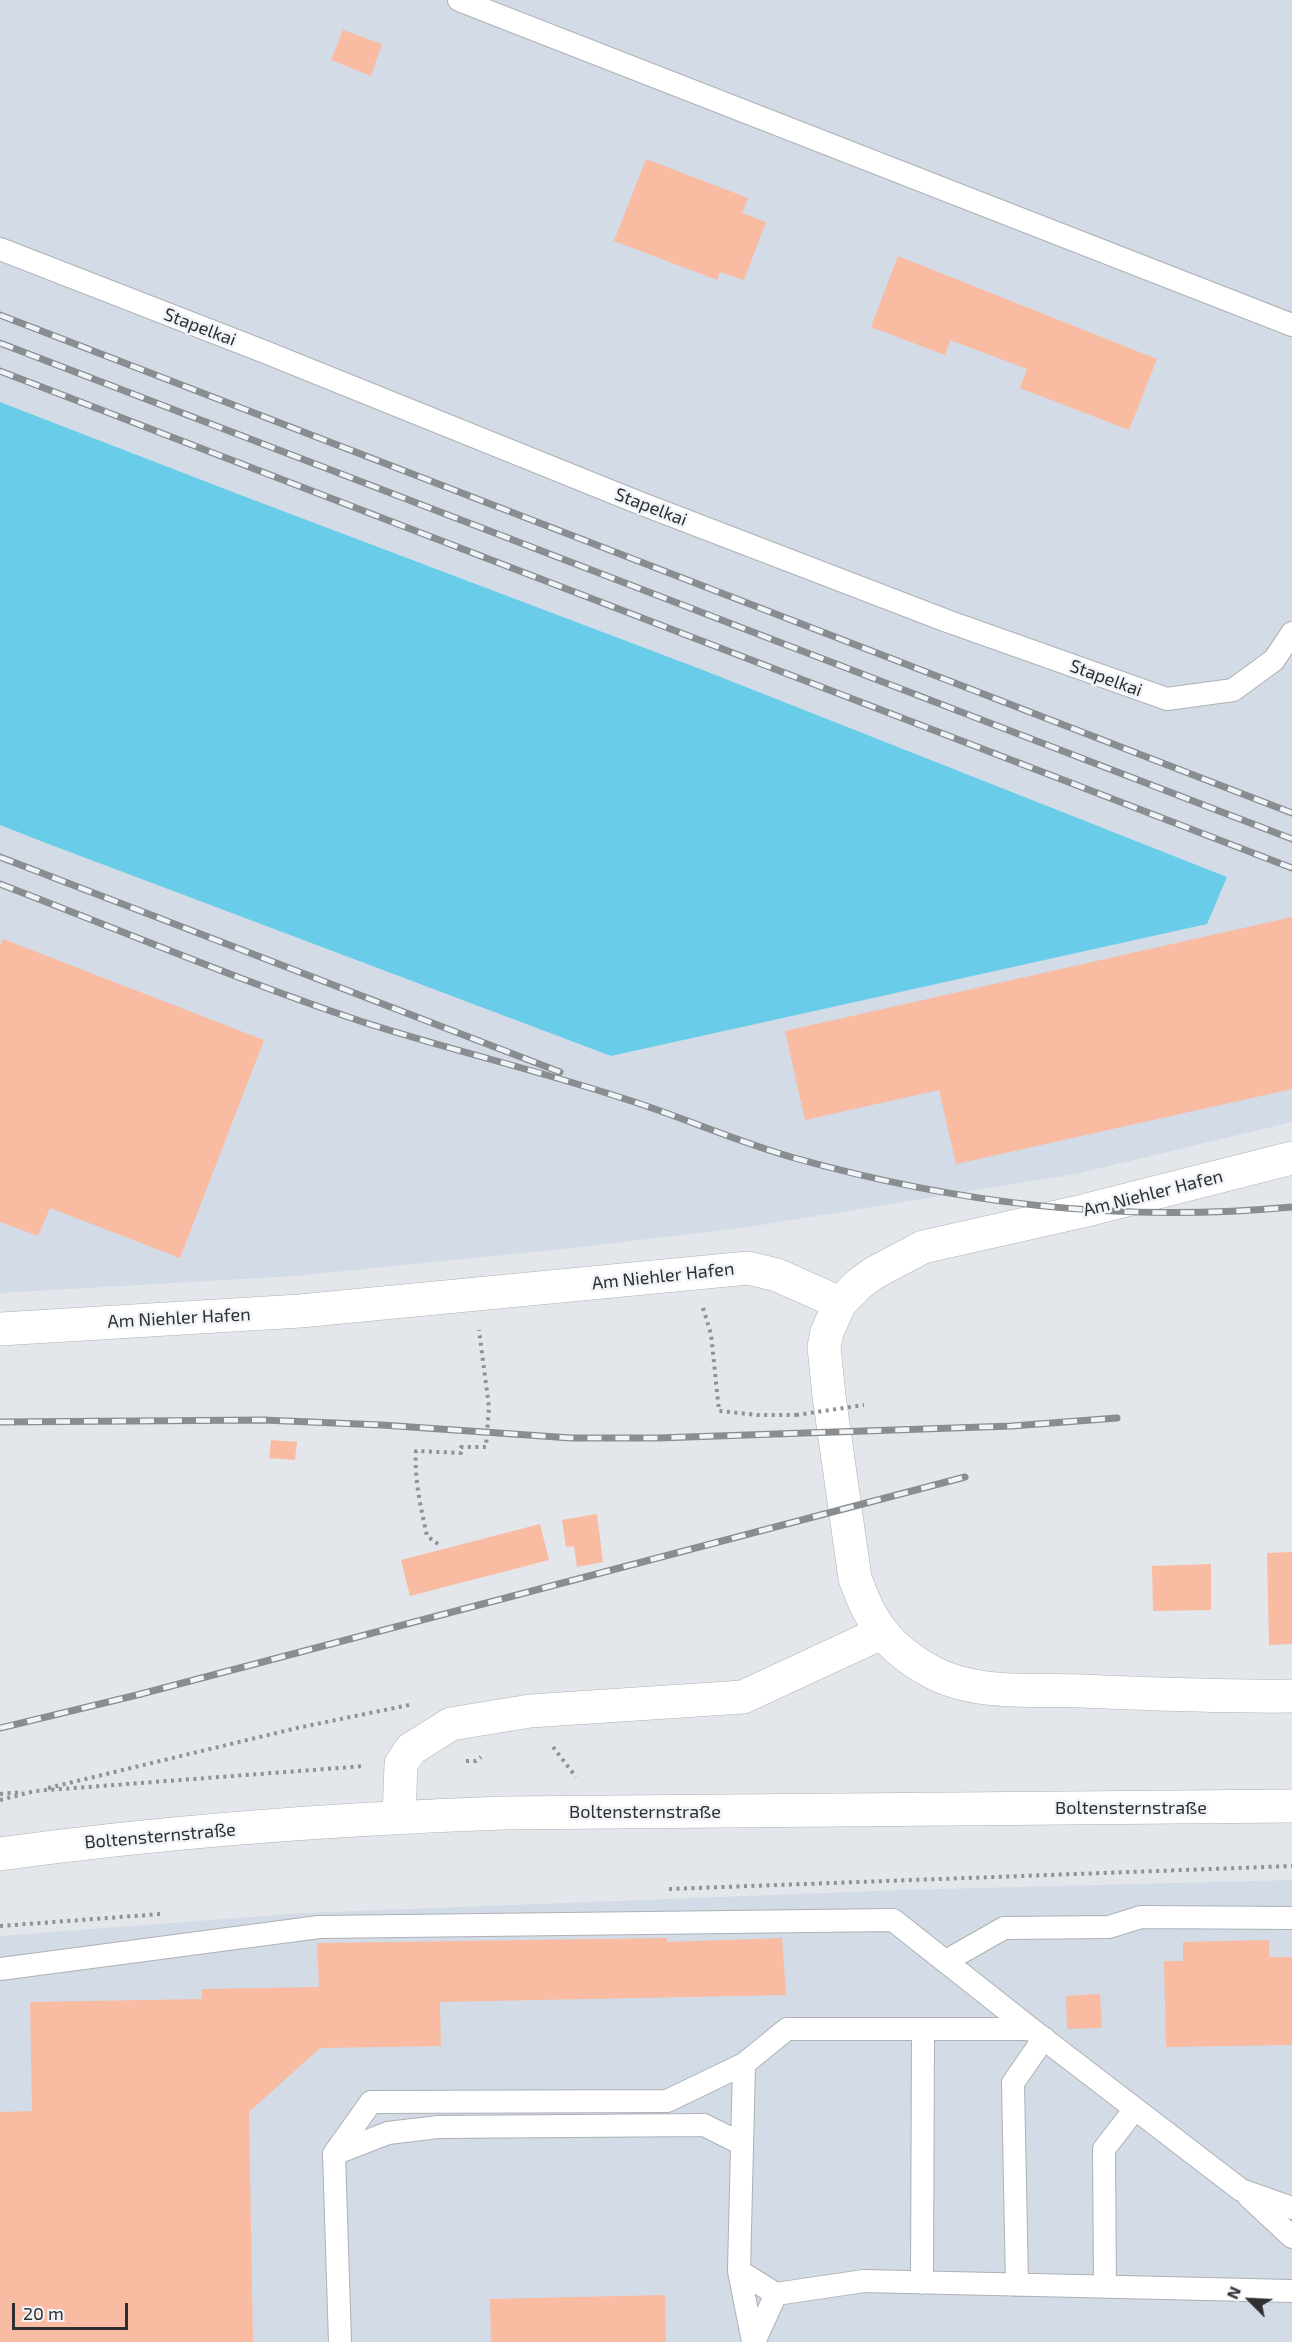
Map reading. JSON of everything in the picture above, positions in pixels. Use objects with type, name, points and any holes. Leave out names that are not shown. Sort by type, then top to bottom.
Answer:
[{"type":"street","name":"Am Niehler Hafen","points":[[0,1329],[300,1311],[748,1268],[777,1275],[840,1303],[873,1273],[923,1247],[1083,1211],[1292,1158]]},
{"type":"street","points":[[840,1303],[827,1332],[824,1347],[855,1578],[865,1607],[881,1633],[903,1654],[932,1672],[972,1686],[1019,1690],[1228,1697],[1292,1696]]},
{"type":"street","points":[[399,1817],[402,1764],[411,1749],[451,1724],[530,1711],[743,1697],[881,1633]]},
{"type":"street","name":"Boltensternstraße","points":[[0,1854],[113,1839],[399,1817],[527,1812],[1292,1806]]},
{"type":"lane","points":[[459,0],[1292,325]]},
{"type":"lane","name":"Stapelkai","points":[[0,249],[265,352],[638,502],[947,621],[1167,699],[1233,690],[1274,660],[1292,633]]},
{"type":"lane","points":[[946,1961],[1004,1928],[1109,1927],[1141,1917],[1292,1918]]},
{"type":"lane","points":[[0,1969],[320,1927],[893,1920],[1241,2190],[1292,2236]]},
{"type":"lane","points":[[340,2342],[334,2154],[371,2102],[667,2101],[744,2064],[787,2029],[923,2029],[1038,2033]]},
{"type":"lane","points":[[922,2283],[923,2029]]},
{"type":"lane","points":[[1017,2285],[1013,2083],[1038,2033]]},
{"type":"lane","points":[[744,2064],[739,2271],[753,2342]]},
{"type":"lane","points":[[1105,2287],[1104,2149],[1135,2109]]},
{"type":"lane","points":[[334,2154],[388,2133],[438,2127],[704,2125],[742,2144]]},
{"type":"lane","points":[[1241,2190],[1292,2208]]},
{"type":"lane","points":[[739,2271],[776,2294],[864,2281],[1292,2291]]},
{"type":"lane","points":[[753,2342],[776,2294]]},
{"type":"path","points":[[713,1347],[719,1411],[758,1415],[796,1415],[864,1405]]},
{"type":"path","points":[[438,1544],[427,1536],[422,1519],[415,1468],[416,1451],[461,1453],[461,1447],[486,1447],[489,1407],[485,1367]]},
{"type":"path","points":[[0,1800],[297,1728],[409,1705],[451,1724]]},
{"type":"path","points":[[542,1746],[552,1745],[578,1780]]},
{"type":"path","points":[[0,1794],[402,1764],[476,1761],[483,1755]]},
{"type":"shaded area","points":[[0,0],[1292,0],[1292,1122],[1076,1174],[748,1227],[564,1249],[295,1276],[0,1293],[0,825],[611,1056],[1227,877],[703,670],[0,402]]},
{"type":"shaded area","points":[[1292,1880],[1292,2342],[0,2342],[0,1936],[304,1913],[902,1890]]},
{"type":"water","points":[[0,402],[703,670],[1227,877],[1207,924],[611,1056],[46,843],[0,825]]},
{"type":"building","points":[[343,30],[382,44],[371,76],[331,60]]},
{"type":"building","points":[[646,159],[748,198],[742,213],[766,222],[744,280],[720,272],[717,280],[614,241]]},
{"type":"building","points":[[898,256],[1157,359],[1129,430],[1020,388],[1027,369],[950,340],[945,355],[871,327]]},
{"type":"building","points":[[1292,917],[1292,1089],[956,1164],[939,1090],[805,1120],[785,1031]]},
{"type":"building","points":[[3,939],[264,1040],[180,1258],[50,1208],[38,1236],[0,1222],[0,946]]},
{"type":"building","points":[[271,1440],[297,1442],[295,1460],[269,1458]]},
{"type":"building","points":[[597,1514],[603,1562],[577,1567],[574,1546],[566,1547],[562,1520]]},
{"type":"building","points":[[540,1524],[549,1560],[410,1596],[401,1560]]},
{"type":"building","points":[[1292,1552],[1292,1644],[1269,1645],[1267,1553]]},
{"type":"building","points":[[1211,1564],[1211,1610],[1153,1611],[1152,1566]]},
{"type":"building","points":[[667,1938],[667,1942],[782,1938],[786,1995],[440,2002],[441,2046],[320,2048],[249,2112],[253,2342],[0,2342],[0,2112],[32,2111],[30,2002],[202,1999],[202,1989],[319,1987],[317,1943]]},
{"type":"building","points":[[1269,1940],[1269,1957],[1292,1957],[1292,2045],[1166,2047],[1164,1961],[1183,1961],[1183,1942]]},
{"type":"building","points":[[1100,1994],[1102,2028],[1067,2029],[1066,1996]]},
{"type":"building","points":[[665,2295],[666,2342],[491,2342],[490,2299]]},
{"type":"railway","points":[[0,315],[1292,813]]},
{"type":"railway","points":[[0,343],[1292,839]]},
{"type":"railway","points":[[0,371],[1292,868]]},
{"type":"railway","points":[[0,857],[560,1072]]},
{"type":"railway","points":[[0,884],[224,972],[360,1021],[587,1087],[769,1150],[853,1173],[977,1198],[1101,1211],[1164,1213],[1292,1207]]},
{"type":"railway","points":[[0,1422],[263,1420],[382,1425],[571,1438],[658,1438],[1012,1426],[1117,1418]]},
{"type":"railway","points":[[0,1728],[137,1695],[965,1477]]}]
